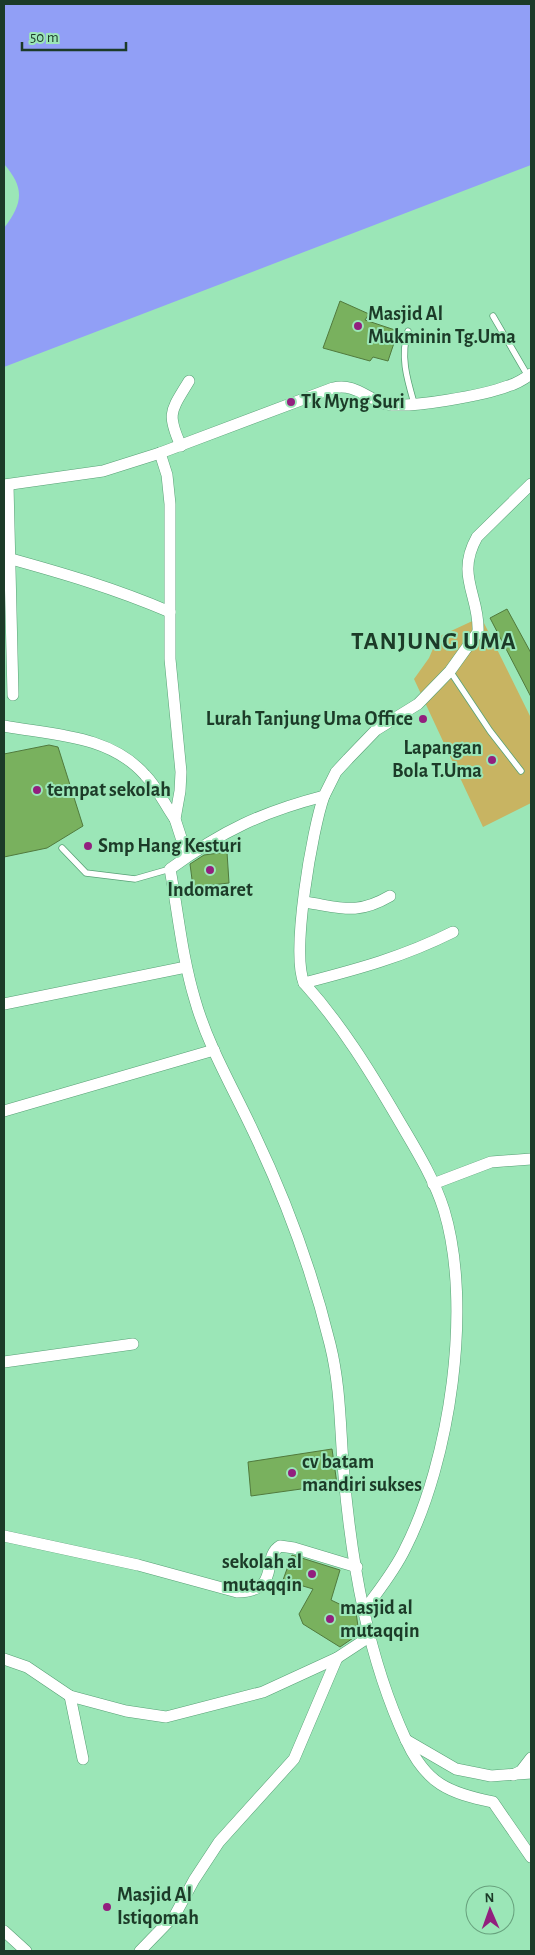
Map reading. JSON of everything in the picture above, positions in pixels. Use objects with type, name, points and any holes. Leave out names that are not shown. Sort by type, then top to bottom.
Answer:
[{"type":"street","points":[[13,696],[6,558],[6,485],[102,471],[160,454],[342,386],[364,392],[388,404],[414,404],[480,394],[509,386],[530,375]]},
{"type":"street","points":[[181,446],[171,420],[176,402],[188,381]]},
{"type":"street","points":[[160,454],[167,475],[170,504],[170,659],[181,772],[175,819]]},
{"type":"street","points":[[364,1612],[397,1565],[406,1548],[419,1518],[441,1449],[454,1361],[456,1328],[455,1274],[444,1212],[416,1150],[359,1054],[304,983],[299,957],[304,902],[324,796],[336,772],[376,730],[418,704],[450,671],[478,632],[468,581],[469,558],[472,546],[477,537],[531,484]]},
{"type":"street","points":[[6,558],[125,592],[170,612]]},
{"type":"street","points":[[4,726],[80,738],[113,750],[134,763],[146,776],[175,819],[187,856]]},
{"type":"street","points":[[324,796],[267,812],[234,827],[187,856],[170,869],[186,967],[195,1002],[214,1050],[279,1188],[310,1270],[336,1368],[341,1406],[344,1477],[369,1637],[406,1740],[414,1756],[428,1775],[449,1790],[493,1802],[531,1857]]},
{"type":"street","points":[[304,902],[362,909],[390,896]]},
{"type":"street","points":[[304,983],[365,967],[416,950],[453,932]]},
{"type":"street","points":[[4,1004],[186,967]]},
{"type":"street","points":[[4,1111],[214,1050]]},
{"type":"street","points":[[433,1184],[492,1162],[531,1159]]},
{"type":"street","points":[[4,1362],[132,1344]]},
{"type":"street","points":[[4,1536],[138,1565],[237,1592],[254,1590],[262,1585],[268,1577],[276,1550],[280,1546],[294,1548],[357,1567]]},
{"type":"street","points":[[4,1659],[27,1667],[70,1696],[126,1711],[166,1717],[263,1692],[337,1658],[369,1637]]},
{"type":"street","points":[[146,1949],[176,1914],[194,1880],[219,1842],[294,1759],[337,1658]]},
{"type":"street","points":[[70,1696],[82,1759]]},
{"type":"street","points":[[406,1740],[456,1769],[492,1776],[531,1774]]},
{"type":"street","points":[[511,1776],[521,1771],[531,1758]]},
{"type":"street","points":[[4,1931],[26,1951]]},
{"type":"lane","points":[[493,316],[530,375]]},
{"type":"lane","points":[[408,331],[404,354],[405,372],[414,404]]},
{"type":"lane","points":[[450,671],[490,730],[521,771]]},
{"type":"lane","points":[[62,848],[86,872],[134,879],[170,869]]},
{"type":"shaded area","name":"Lapangan Bola T.Uma","points":[[481,617],[531,718],[531,803],[483,827],[414,679],[429,658],[438,637]]},
{"type":"water","points":[[4,4],[531,4],[531,165],[4,367],[4,228],[15,211],[19,196],[16,181],[4,164]]},
{"type":"building","points":[[340,301],[369,314],[365,320],[398,331],[388,361],[373,357],[370,361],[323,348]]},
{"type":"building","points":[[507,609],[531,653],[531,697],[490,618]]},
{"type":"building","name":"tempat sekolah","points":[[49,745],[58,747],[83,826],[47,848],[4,857],[4,754]]},
{"type":"building","name":"Indomaret","points":[[227,852],[229,883],[193,887],[190,864],[204,855]]},
{"type":"building","name":"cv batam mandiri sukses","points":[[332,1449],[337,1484],[251,1496],[248,1462]]},
{"type":"building","points":[[292,1555],[340,1570],[331,1600],[356,1612],[359,1634],[340,1647],[303,1624],[299,1614],[313,1589],[283,1580]]},
{"type":"place","name":"Masjid Al Mukminin Tg.Uma","points":[[358,326]]},
{"type":"place","name":"Tk Myng Suri","points":[[291,402]]},
{"type":"place","name":"Lurah Tanjung Uma Office","points":[[423,719]]},
{"type":"place","name":"Lapangan Bola T.Uma","points":[[492,760]]},
{"type":"place","name":"tempat sekolah","points":[[37,790]]},
{"type":"place","name":"Smp Hang Kesturi","points":[[88,846]]},
{"type":"place","name":"Indomaret","points":[[210,870]]},
{"type":"place","name":"cv batam mandiri sukses","points":[[292,1473]]},
{"type":"place","name":"sekolah al mutaqqin","points":[[312,1574]]},
{"type":"place","name":"masjid al mutaqqin","points":[[330,1619]]},
{"type":"place","name":"Masjid Al Istiqomah","points":[[107,1907]]},
{"type":"district","name":"TANJUNG UMA","points":[[434,641]]}]
